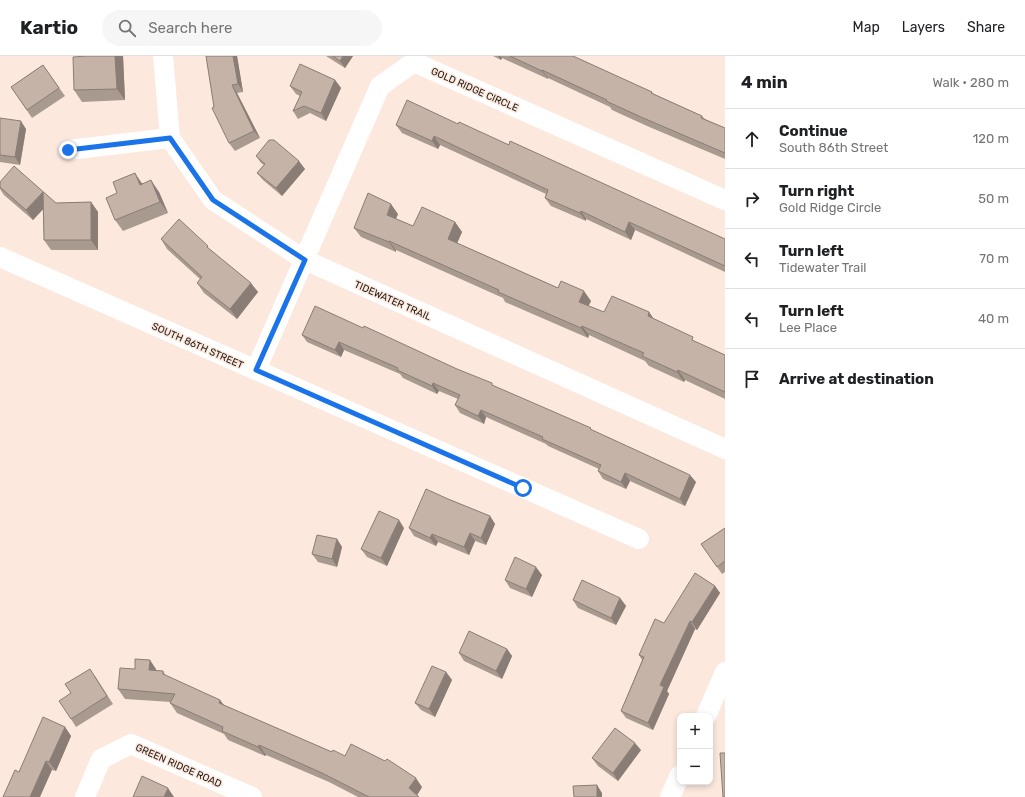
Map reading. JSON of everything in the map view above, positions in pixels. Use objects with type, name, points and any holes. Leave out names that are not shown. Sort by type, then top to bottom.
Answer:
[{"type":"street","name":"TIDEWATER TRAIL","points":[[162,56],[170,138],[213,200],[305,260],[725,449]]},
{"type":"street","name":"GOLD RIDGE CIRCLE","points":[[256,370],[380,86],[414,62],[725,200]]},
{"type":"street","points":[[68,150],[170,138]]},
{"type":"street","name":"SOUTH 86TH STREET","points":[[0,257],[638,539]]},
{"type":"street","points":[[707,713],[725,672]]},
{"type":"street","name":"GREEN RIDGE ROAD","points":[[86,797],[101,759],[131,744],[252,797]]},
{"type":"street","points":[[670,797],[677,782]]},
{"type":"building","points":[[115,56],[117,89],[74,90],[73,57]]},
{"type":"building","points":[[206,56],[233,56],[238,84],[232,85],[254,131],[229,143],[212,108],[214,107]]},
{"type":"building","points":[[333,56],[343,56],[340,61]]},
{"type":"building","points":[[510,56],[573,56],[652,92],[651,93],[702,116],[701,118],[725,128],[725,153],[641,117]]},
{"type":"building","points":[[300,64],[335,80],[321,113],[304,106],[293,111],[302,92],[290,86]]},
{"type":"building","points":[[43,65],[59,88],[27,110],[11,87]]},
{"type":"building","points":[[407,100],[458,124],[459,122],[509,145],[510,141],[725,239],[725,266],[629,222],[625,232],[581,211],[580,213],[545,198],[548,190],[434,136],[432,141],[396,125]]},
{"type":"building","points":[[0,118],[21,121],[15,157],[0,155]]},
{"type":"building","points":[[269,140],[274,140],[299,161],[276,188],[257,173],[265,164],[256,156]]},
{"type":"building","points":[[14,166],[56,203],[91,202],[91,240],[44,240],[43,192],[26,210],[0,187],[0,182]]},
{"type":"building","points":[[135,173],[140,185],[151,180],[160,202],[115,220],[106,198],[117,193],[113,182]]},
{"type":"building","points":[[368,193],[391,204],[387,215],[413,226],[422,207],[455,222],[448,239],[558,288],[561,281],[584,291],[579,302],[604,312],[612,296],[649,312],[648,316],[693,337],[692,340],[725,355],[725,392],[678,370],[677,372],[642,356],[644,353],[582,326],[581,328],[498,292],[499,290],[389,241],[354,228]]},
{"type":"building","points":[[179,219],[208,246],[207,247],[251,283],[230,309],[197,283],[202,277],[161,239]]},
{"type":"building","points":[[315,306],[363,328],[364,326],[457,369],[492,383],[492,385],[591,428],[590,429],[690,475],[680,499],[625,473],[621,482],[598,471],[601,465],[542,439],[543,437],[481,410],[478,416],[455,405],[460,395],[433,383],[432,386],[397,370],[398,368],[339,342],[335,350],[302,335]]},
{"type":"building","points":[[426,489],[490,516],[481,538],[470,533],[464,547],[432,534],[430,538],[409,528]]},
{"type":"building","points":[[379,511],[399,520],[381,558],[361,549]]},
{"type":"building","points":[[725,528],[725,561],[717,567],[701,544]]},
{"type":"building","points":[[317,535],[337,539],[332,559],[312,554]]},
{"type":"building","points":[[515,557],[536,567],[526,589],[505,580]]},
{"type":"building","points":[[695,573],[715,586],[692,622],[690,621],[660,685],[664,687],[648,723],[621,711],[644,657],[639,655],[655,619],[664,623]]},
{"type":"building","points":[[582,580],[620,598],[611,618],[573,600]]},
{"type":"building","points":[[469,631],[507,649],[496,671],[459,653]]},
{"type":"building","points":[[135,659],[150,660],[149,670],[163,671],[163,674],[220,700],[219,703],[332,752],[333,750],[345,756],[351,744],[385,761],[387,759],[416,778],[409,788],[419,797],[369,797],[322,773],[259,745],[258,747],[222,731],[223,727],[170,703],[175,694],[118,689],[120,668],[135,669]]},
{"type":"building","points":[[432,666],[446,672],[429,709],[415,703]]},
{"type":"building","points":[[90,669],[107,696],[71,719],[59,701],[71,693],[65,684]]},
{"type":"building","points":[[43,717],[65,727],[49,762],[46,761],[30,797],[3,797],[15,770],[19,772]]},
{"type":"building","points":[[615,728],[635,743],[613,773],[592,758]]},
{"type":"building","points":[[720,753],[725,753],[725,797],[723,797]]},
{"type":"building","points":[[142,776],[168,788],[164,797],[133,797]]},
{"type":"building","points":[[597,785],[597,797],[574,797],[573,786]]},
{"type":"route","points":[[68,150],[170,138],[213,200],[305,260],[256,370],[523,488]]}]
